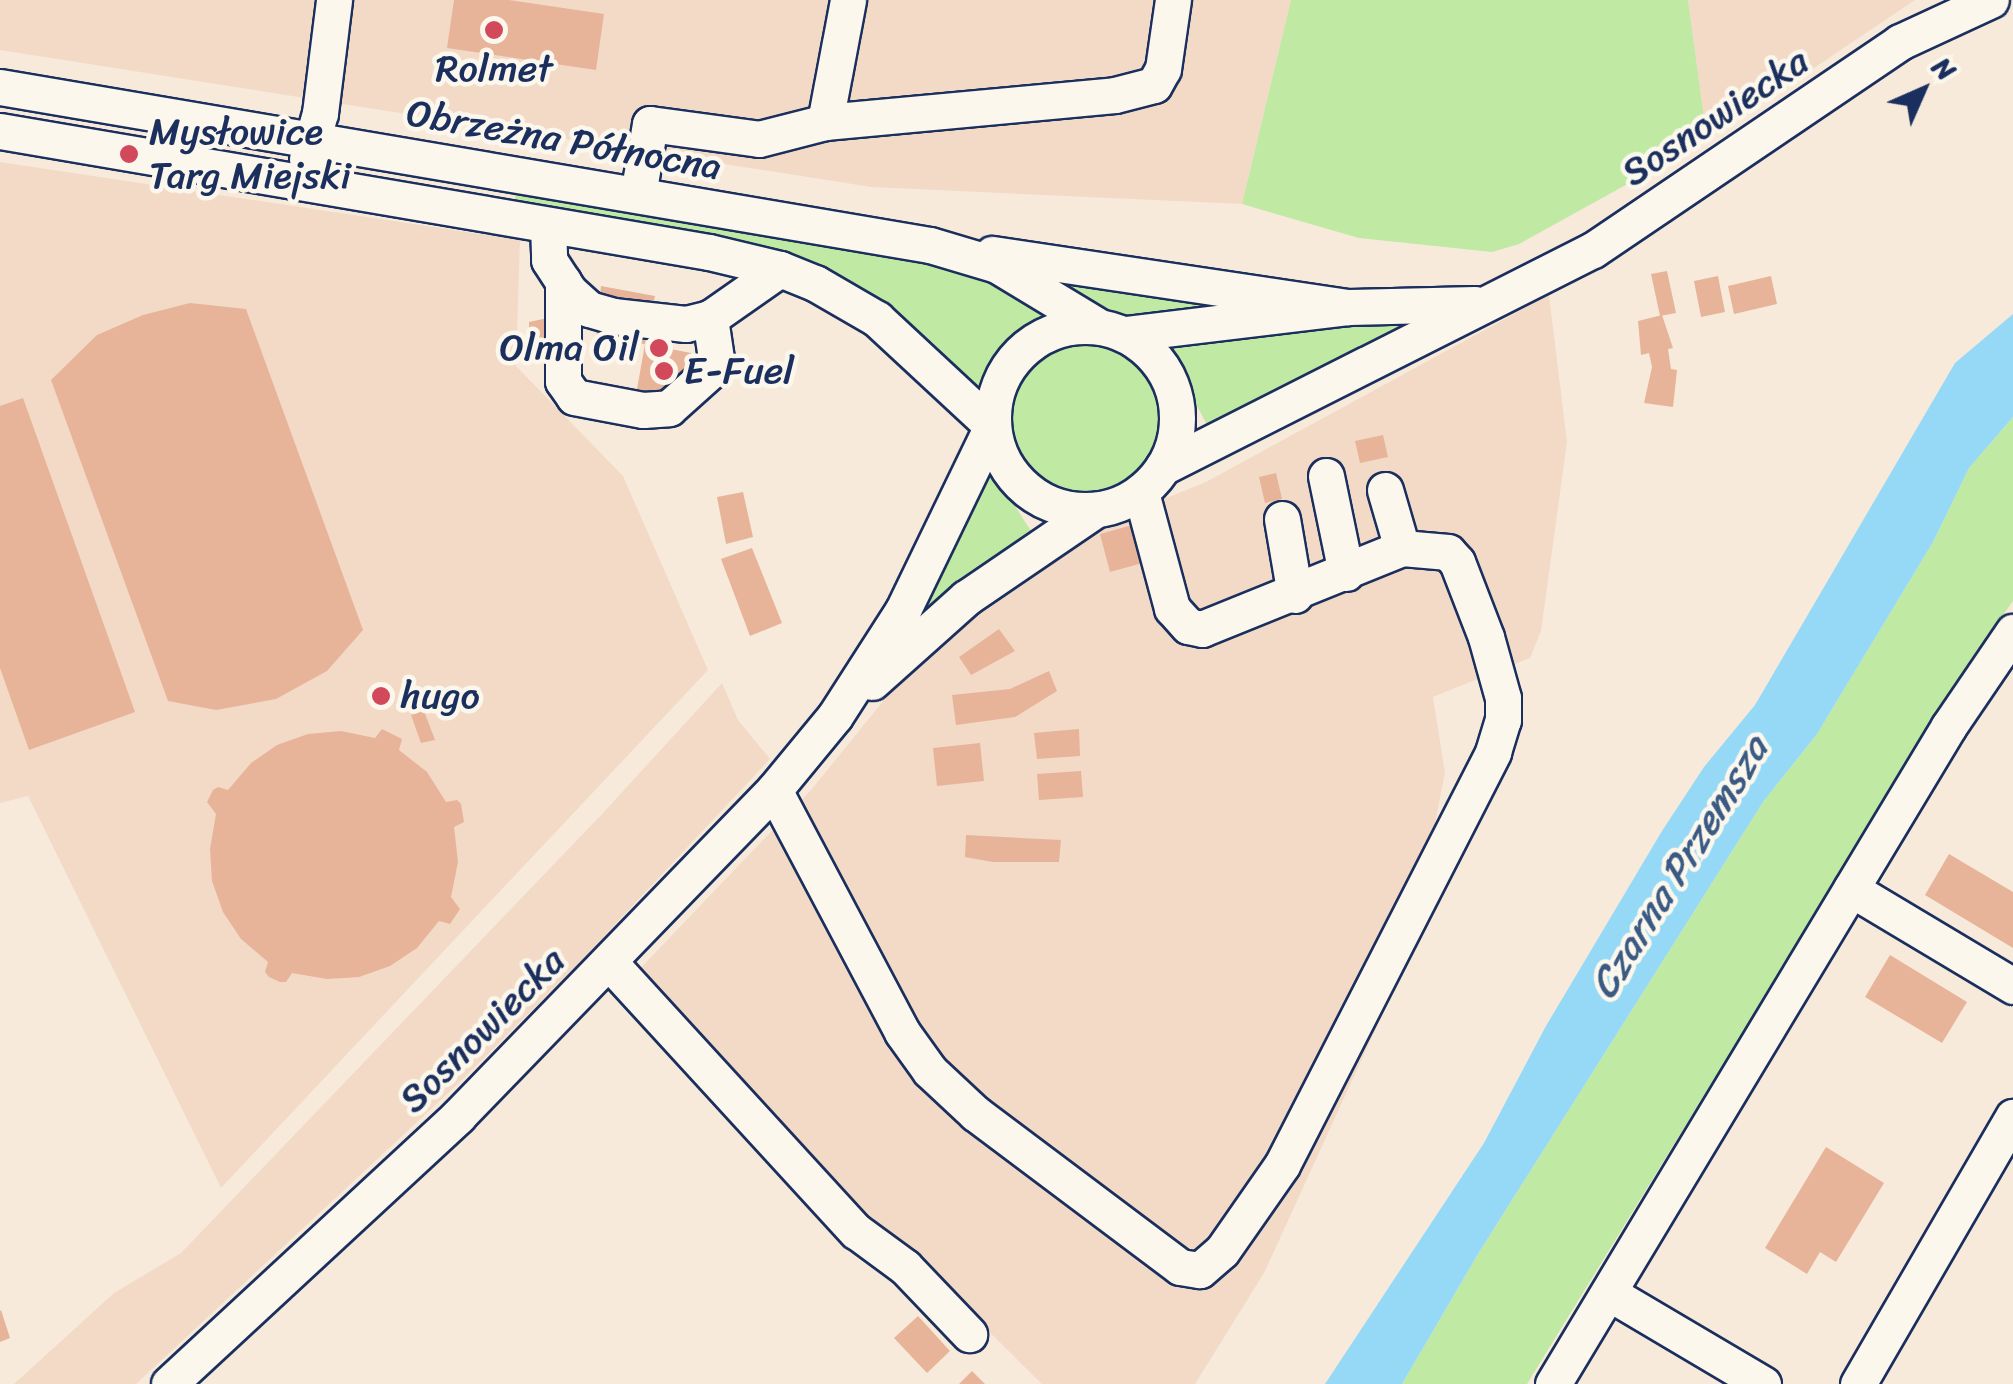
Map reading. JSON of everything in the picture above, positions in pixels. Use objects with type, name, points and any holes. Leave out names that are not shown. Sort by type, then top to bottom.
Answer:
[{"type":"street","points":[[303,184],[310,140],[320,113],[334,0]]},
{"type":"street","points":[[825,122],[848,0]]},
{"type":"street","points":[[638,196],[650,124],[759,139],[825,122],[1115,95],[1154,84],[1163,69],[1173,0]]},
{"type":"street","name":"Sosnowiecka","points":[[835,716],[966,598],[1095,510],[1119,504],[1152,480],[1593,250],[1900,42],[1991,0]]},
{"type":"street","name":"Obrzeżna Północna","points":[[0,87],[930,245],[996,265],[1111,329]]},
{"type":"street","points":[[0,131],[780,269],[815,282],[876,320],[992,426],[1009,471],[1026,489],[1070,509],[1095,510]]},
{"type":"street","points":[[548,225],[550,260],[564,281],[589,309],[613,316],[686,324],[710,318],[780,269]]},
{"type":"street","points":[[930,245],[1347,307]]},
{"type":"street","points":[[540,320],[544,295],[564,281]]},
{"type":"street","points":[[564,281],[557,371],[574,397],[644,410],[669,408],[717,365],[710,318]]},
{"type":"street","name":"Sosnowiecka","points":[[169,1384],[458,1116],[774,790],[835,716],[903,610],[992,426],[995,395],[1006,367],[1027,344],[1054,330],[1111,329],[1347,307],[1486,304]]},
{"type":"street","points":[[774,790],[902,1032],[930,1070],[975,1114],[1180,1267],[1200,1270],[1222,1251],[1282,1165],[1493,752],[1503,720],[1500,680],[1457,562],[1448,552],[1402,548],[1296,595],[1202,630],[1188,626],[1172,608],[1152,480],[1174,444],[1174,392],[1156,358],[1111,329]]},
{"type":"street","points":[[1326,476],[1346,573]]},
{"type":"street","points":[[1385,490],[1402,548]]},
{"type":"street","points":[[1282,519],[1296,595]]},
{"type":"street","points":[[1553,1384],[1949,726],[2013,632]]},
{"type":"street","points":[[1852,890],[2013,986]]},
{"type":"street","points":[[610,963],[856,1231],[905,1267],[970,1334]]},
{"type":"street","points":[[1858,1384],[2013,1116]]},
{"type":"street","points":[[1608,1293],[1763,1384]]},
{"type":"shaded area","points":[[0,0],[1291,0],[1242,204],[871,187],[0,50]]},
{"type":"shaded area","points":[[1688,0],[1915,0],[1707,140]]},
{"type":"shaded area","points":[[0,162],[520,240],[516,366],[623,476],[708,670],[221,1188],[28,796],[0,803]]},
{"type":"shaded area","points":[[1549,295],[1567,442],[1541,631],[1530,658],[1433,697],[1445,773],[1408,958],[1264,1273],[1195,1384],[1042,1384],[905,1249],[820,1182],[632,977],[811,790],[919,657],[1117,518],[1206,482]]},
{"type":"shaded area","points":[[722,683],[738,720],[770,759],[576,966],[461,1081],[136,1384],[14,1384],[114,1293],[181,1253],[603,813]]},
{"type":"green space","points":[[1291,0],[1688,0],[1707,140],[1519,244],[1492,252],[1359,238],[1242,204]]},
{"type":"green space","points":[[514,188],[951,264],[1006,286],[1054,315],[1009,342],[979,388],[932,342],[878,302],[516,205]]},
{"type":"green space","points":[[1049,276],[1212,298],[1214,308],[1119,315]]},
{"type":"green space","points":[[1422,315],[1425,321],[1212,434],[1160,337]]},
{"type":"green space","points":[[1085,345],[1113,351],[1137,366],[1152,390],[1158,418],[1152,446],[1137,470],[1113,485],[1085,491],[1057,485],[1033,470],[1018,446],[1012,418],[1018,390],[1033,366],[1057,351]]},
{"type":"green space","points":[[2013,417],[2013,601],[1972,658],[1527,1384],[1402,1384],[1478,1254],[1763,802],[1817,734],[1933,542],[1969,468]]},
{"type":"green space","points":[[987,463],[1031,531],[923,615],[921,609]]},
{"type":"water","name":"Czarna Przemsza","points":[[2013,314],[2013,417],[1969,468],[1933,542],[1817,734],[1763,802],[1478,1254],[1402,1384],[1325,1384],[1484,1143],[1546,1026],[1662,831],[1704,767],[1755,705],[1955,363]]},
{"type":"building","points":[[454,0],[509,0],[604,14],[596,70],[447,48]]},
{"type":"building","points":[[1667,271],[1676,313],[1660,316],[1651,274]]},
{"type":"building","points":[[1718,276],[1725,312],[1701,317],[1694,281]]},
{"type":"building","points":[[1771,276],[1777,304],[1734,314],[1728,286]]},
{"type":"building","points":[[601,286],[655,296],[645,344],[596,339]]},
{"type":"building","points":[[190,303],[246,309],[363,630],[327,671],[276,699],[216,710],[168,701],[51,380],[97,335],[143,315]]},
{"type":"building","points":[[1662,315],[1673,348],[1668,349],[1671,369],[1677,370],[1673,407],[1644,403],[1652,367],[1649,353],[1641,355],[1638,321]]},
{"type":"building","points":[[557,316],[562,359],[542,363],[539,347],[529,346],[529,322]]},
{"type":"building","name":"E-Fuel","points":[[645,344],[691,353],[683,398],[637,389]]},
{"type":"building","points":[[23,398],[135,712],[29,750],[0,668],[0,406]]},
{"type":"building","points":[[1383,435],[1388,457],[1360,463],[1355,441]]},
{"type":"building","points":[[1276,473],[1282,499],[1265,503],[1259,477]]},
{"type":"building","points":[[743,492],[753,537],[726,544],[717,497]]},
{"type":"building","points":[[1136,524],[1146,562],[1110,572],[1100,534]]},
{"type":"building","points":[[752,548],[782,623],[750,636],[721,559]]},
{"type":"building","points":[[999,629],[1015,651],[971,675],[959,657]]},
{"type":"building","points":[[1049,671],[1057,691],[1015,717],[956,725],[952,695],[1010,689]]},
{"type":"building","points":[[424,711],[435,740],[421,743],[411,715]]},
{"type":"building","points":[[382,729],[402,739],[399,750],[427,772],[446,802],[457,800],[461,804],[464,822],[454,827],[458,862],[451,897],[460,909],[450,924],[439,921],[417,948],[390,966],[359,977],[327,979],[292,973],[286,982],[280,982],[269,977],[265,972],[268,962],[241,939],[223,912],[212,881],[210,849],[216,814],[207,802],[213,790],[228,790],[251,763],[277,745],[308,734],[341,731],[375,738]]},
{"type":"building","points":[[1079,729],[1080,756],[1037,759],[1034,733]]},
{"type":"building","points":[[980,743],[984,781],[937,786],[933,748]]},
{"type":"building","points":[[1081,771],[1083,797],[1039,800],[1037,774]]},
{"type":"building","points":[[966,835],[1061,840],[1059,862],[993,862],[965,857]]},
{"type":"building","points":[[1949,854],[2013,892],[2013,948],[1925,895]]},
{"type":"building","points":[[1890,955],[1967,1002],[1942,1043],[1865,997]]},
{"type":"building","points":[[1826,1147],[1884,1183],[1836,1262],[1820,1252],[1807,1274],[1765,1248]]},
{"type":"building","points":[[0,1311],[10,1338],[0,1342]]},
{"type":"building","points":[[918,1316],[950,1351],[927,1373],[894,1338]]},
{"type":"building","points":[[972,1371],[985,1384],[959,1384]]},
{"type":"place","name":"Rolmet","points":[[494,30]]},
{"type":"place","name":"Mysłowice Targ Miejski","points":[[129,154]]},
{"type":"place","name":"Olma Oil","points":[[659,348]]},
{"type":"place","name":"E-Fuel","points":[[664,371]]},
{"type":"place","name":"hugo","points":[[381,696]]}]
